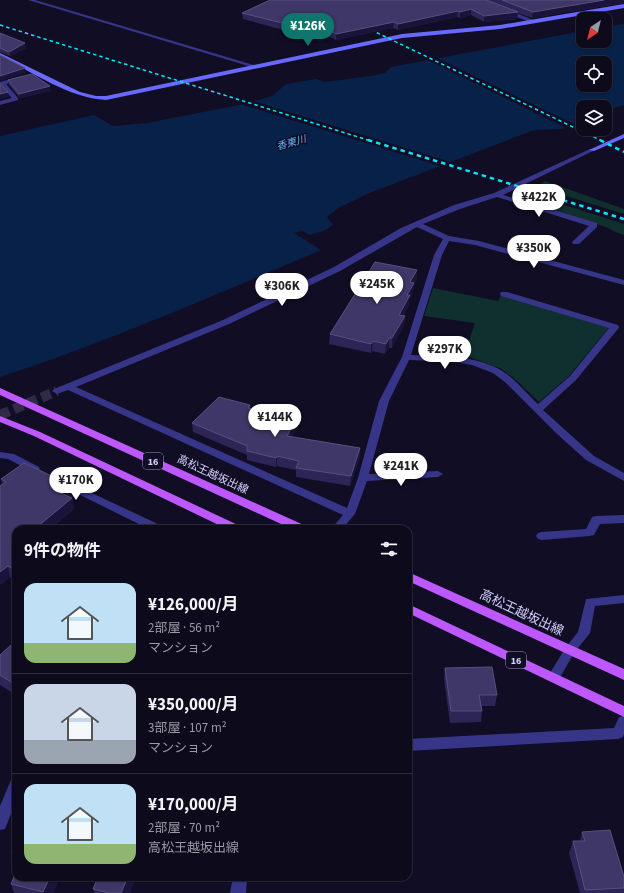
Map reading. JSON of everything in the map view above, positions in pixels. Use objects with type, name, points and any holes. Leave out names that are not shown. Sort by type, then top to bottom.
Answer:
[{"type":"main road","name":"高松王越坂出線","points":[[2,392],[293,525]]},
{"type":"main road","name":"16","points":[[0,419],[37,434],[228,525]]},
{"type":"main road","name":"高松王越坂出線","points":[[412,578],[624,675]]},
{"type":"main road","name":"16","points":[[412,610],[624,712]]},
{"type":"street","points":[[30,0],[257,67]]},
{"type":"street","points":[[0,55],[39,73],[79,95],[96,98],[116,96],[402,36],[483,29],[534,22],[624,6]]},
{"type":"street","points":[[496,7],[534,22]]},
{"type":"street","points":[[0,103],[16,99],[1,84],[39,73]]},
{"type":"street","points":[[56,392],[226,322],[337,269],[404,230],[457,207],[497,195],[624,136]]},
{"type":"street","points":[[497,195],[594,225],[576,242]]},
{"type":"street","points":[[418,224],[447,238],[476,244],[624,283]]},
{"type":"street","points":[[340,525],[350,514],[363,478],[384,400],[406,357],[438,255],[447,238]]},
{"type":"street","points":[[504,294],[615,327],[573,378],[537,410]]},
{"type":"street","points":[[406,357],[454,359],[474,363],[496,371],[508,380],[559,431],[590,458],[624,478]]},
{"type":"street","points":[[69,387],[350,514]]},
{"type":"street","points":[[0,455],[10,456],[150,525]]},
{"type":"street","points":[[363,478],[438,474]]},
{"type":"street","points":[[542,536],[590,532],[596,520],[624,519]]},
{"type":"street","points":[[554,677],[570,650],[584,633],[590,602],[624,599]]},
{"type":"street","points":[[412,745],[618,733],[624,720]]},
{"type":"street","points":[[0,824],[12,794]]},
{"type":"street","points":[[238,893],[240,881]]},
{"type":"green space","points":[[545,181],[624,209],[624,214],[537,187]]},
{"type":"green space","points":[[527,193],[624,224],[624,235],[609,228],[515,198]]},
{"type":"green space","points":[[433,288],[498,301],[501,295],[609,327],[569,376],[539,402],[502,369],[464,355],[475,323],[424,316]]},
{"type":"water","name":"香東川","points":[[624,24],[624,105],[612,109],[612,100],[576,100],[576,125],[561,129],[534,130],[367,194],[338,208],[327,217],[333,225],[326,230],[310,235],[302,231],[294,233],[321,250],[122,333],[0,377],[0,136],[94,115],[113,126],[147,123],[244,104],[272,96],[286,84],[316,79],[325,82],[371,76],[385,73],[391,67],[576,32],[576,48],[612,48],[612,26]]},
{"type":"pier","points":[[433,56],[576,125],[576,127],[568,129],[424,58]]},
{"type":"pier","points":[[250,100],[454,163],[443,167],[237,103]]},
{"type":"building","points":[[270,0],[486,0],[518,12],[484,16],[471,9],[398,24],[394,22],[336,34],[307,18],[290,25],[242,13]]},
{"type":"building","points":[[502,0],[604,0],[533,12]]},
{"type":"building","points":[[0,33],[25,43],[9,52],[0,48]]},
{"type":"building","points":[[0,55],[25,68],[0,76]]},
{"type":"building","points":[[32,74],[50,86],[19,94],[8,80]]},
{"type":"building","points":[[0,84],[8,92],[0,94]]},
{"type":"building","points":[[375,262],[417,270],[410,282],[414,283],[407,295],[410,295],[399,315],[405,316],[392,338],[389,338],[386,344],[373,341],[371,344],[330,334]]},
{"type":"building","points":[[219,397],[250,405],[248,408],[296,420],[287,436],[360,448],[351,476],[296,468],[299,461],[277,456],[276,458],[247,451],[247,446],[192,423]]},
{"type":"building","points":[[24,463],[71,485],[61,493],[72,498],[39,525],[12,525],[12,568],[8,566],[0,572],[0,486],[6,482],[1,479]]},
{"type":"building","points":[[12,645],[12,682],[0,675],[0,655]]},
{"type":"building","points":[[492,667],[497,695],[479,695],[482,711],[451,711],[445,668]]},
{"type":"building","points":[[610,830],[624,877],[624,888],[585,890],[573,841],[585,841],[582,832]]},
{"type":"building","points":[[12,881],[48,881],[43,892],[11,884]]},
{"type":"building","points":[[96,881],[126,881],[121,893],[109,893],[93,889]]},
{"type":"tunnel","points":[[0,415],[57,391]]},
{"type":"railway","points":[[0,25],[371,141]]},
{"type":"railway","points":[[365,27],[602,141]]},
{"type":"railway","points":[[368,140],[624,219]]},
{"type":"railway","points":[[602,141],[624,152]]}]
